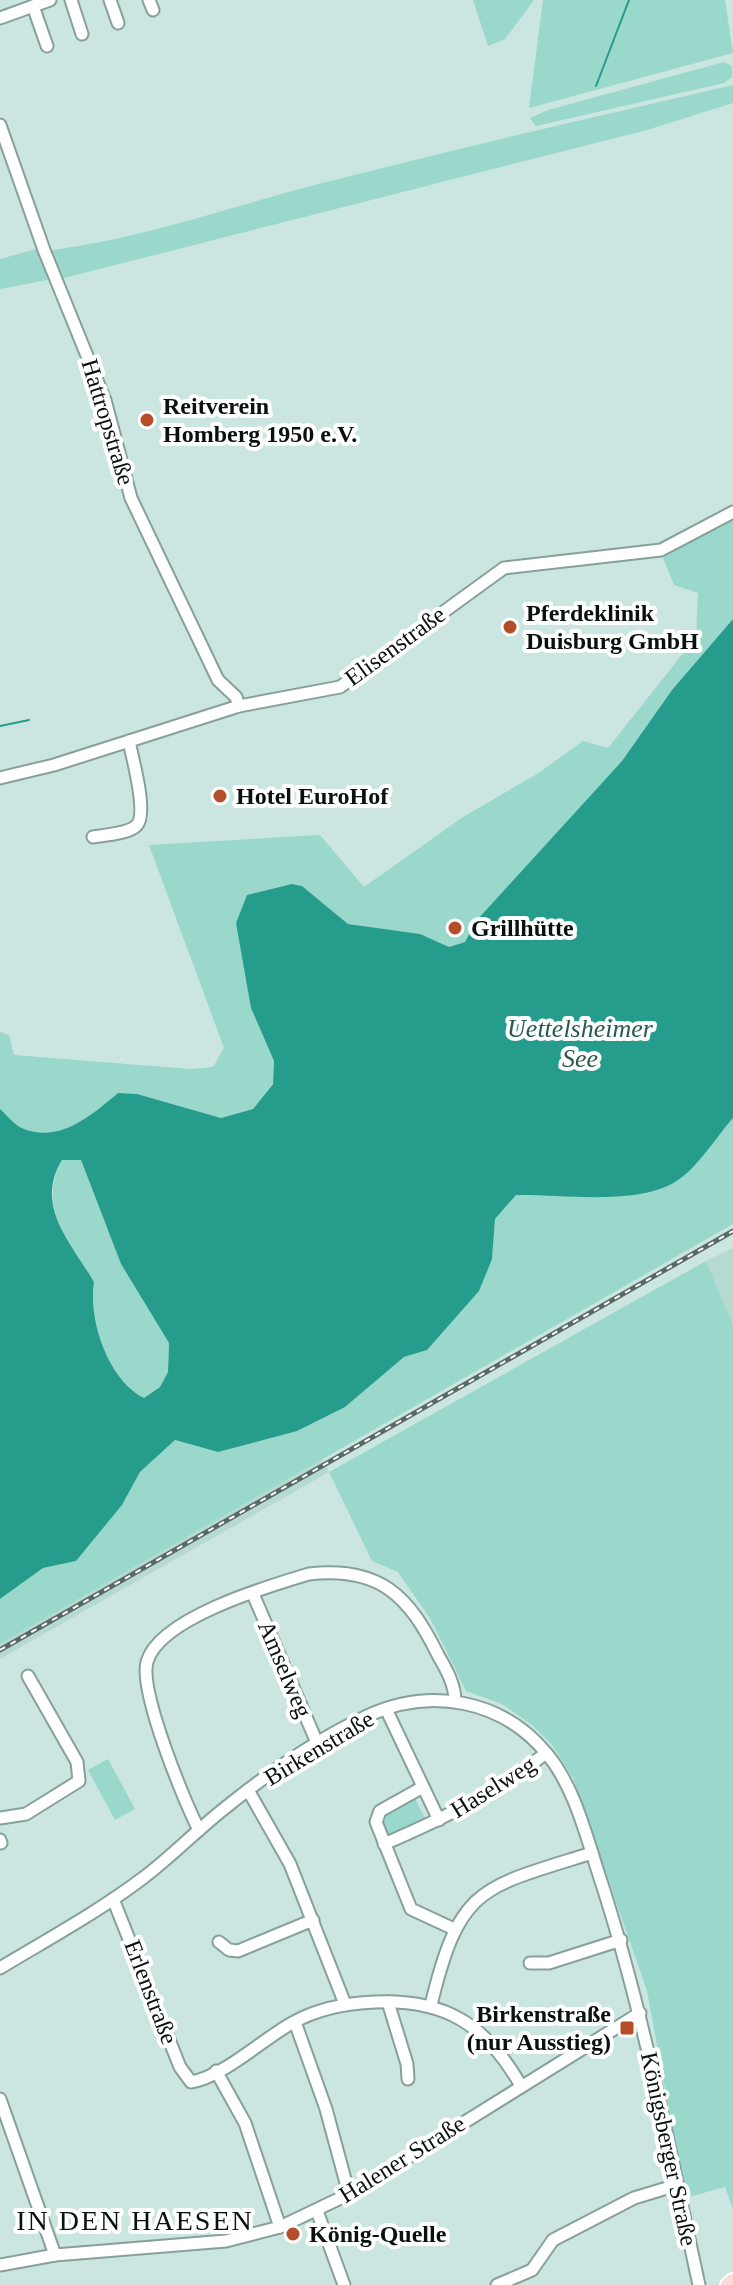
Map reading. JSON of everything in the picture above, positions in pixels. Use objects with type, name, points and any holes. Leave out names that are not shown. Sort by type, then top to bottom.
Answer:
[{"type":"main road","points":[[728,2285],[733,2281]]},
{"type":"street","points":[[0,18],[50,0]]},
{"type":"street","points":[[71,0],[82,34]]},
{"type":"street","points":[[110,0],[118,23]]},
{"type":"street","points":[[33,4],[47,46]]},
{"type":"street","name":"Hattropstraße","points":[[0,125],[44,250],[105,400],[136,511],[218,680],[236,697],[239,706]]},
{"type":"street","name":"Elisenstraße","points":[[0,778],[239,706],[340,687],[504,568],[661,550],[733,512]]},
{"type":"street","points":[[93,837],[131,829],[140,819],[141,804],[129,741]]},
{"type":"street","points":[[199,1830],[155,1715],[146,1663],[158,1644],[186,1622],[287,1581],[329,1572],[361,1576],[381,1583],[404,1600],[421,1620],[455,1690],[455,1701]]},
{"type":"street","name":"Amselweg","points":[[253,1594],[318,1745]]},
{"type":"street","points":[[0,1818],[26,1814],[79,1781],[77,1762],[28,1676]]},
{"type":"street","name":"Birkenstraße","points":[[0,1968],[113,1899],[248,1790],[318,1745],[386,1709],[416,1702],[455,1701],[496,1713],[522,1730],[546,1753],[565,1784],[621,1940],[640,2013]]},
{"type":"street","name":"Haselweg","points":[[386,1709],[439,1820]]},
{"type":"street","name":"Haselweg","points":[[384,1844],[439,1820],[509,1782],[546,1753]]},
{"type":"street","name":"Haselweg","points":[[423,1787],[376,1816],[411,1909],[454,1929]]},
{"type":"street","points":[[248,1790],[290,1864],[345,2004]]},
{"type":"street","points":[[431,2005],[454,1929],[471,1905],[496,1886],[592,1853]]},
{"type":"street","name":"Erlenstraße","points":[[113,1899],[180,2067],[191,2082],[216,2071]]},
{"type":"street","points":[[219,1942],[238,1951],[313,1920]]},
{"type":"street","points":[[530,1963],[549,1963],[621,1940]]},
{"type":"street","points":[[388,2002],[407,2064],[408,2079]]},
{"type":"street","points":[[280,2227],[245,2123],[216,2071],[295,2022],[345,2004],[388,2002],[431,2005],[461,2018],[480,2033],[520,2084]]},
{"type":"street","name":"Halener Straße","points":[[0,2265],[55,2255],[226,2241],[280,2227],[349,2194],[520,2084],[640,2013]]},
{"type":"street","name":"Königsberger Straße","points":[[640,2013],[699,2285]]},
{"type":"street","points":[[295,2022],[326,2109],[349,2194]]},
{"type":"street","points":[[0,2099],[55,2255]]},
{"type":"street","points":[[497,2285],[532,2270],[553,2240],[634,2198],[677,2185]]},
{"type":"street","points":[[317,2211],[344,2285]]},
{"type":"shaded area","points":[[473,0],[534,0],[505,39],[488,46]]},
{"type":"shaded area","points":[[543,0],[725,0],[733,53],[529,108]]},
{"type":"shaded area","points":[[724,62],[732,66],[732,77],[724,83],[536,126],[530,118],[548,110]]},
{"type":"shaded area","points":[[733,85],[733,103],[647,130],[60,279],[50,254],[53,250],[162,228],[306,187]]},
{"type":"shaded area","points":[[40,248],[53,279],[0,289],[0,259]]},
{"type":"shaded area","points":[[733,518],[733,619],[672,690],[622,761],[476,921],[465,942],[449,947],[419,934],[348,924],[302,886],[293,884],[247,895],[251,1008],[274,1061],[273,1083],[253,1109],[221,1118],[137,1094],[118,1093],[86,1118],[63,1130],[37,1132],[21,1128],[0,1109],[0,1032],[9,1035],[14,1055],[190,1069],[213,1067],[224,1048],[149,845],[320,835],[364,887],[463,817],[537,774],[583,741],[608,748],[696,637],[698,593],[674,585],[663,558]]},
{"type":"shaded area","points":[[733,1118],[733,1224],[0,1644],[0,1599],[43,1568],[76,1561],[122,1505],[140,1472],[175,1440],[218,1452],[345,1407],[404,1357],[427,1350],[492,1259],[495,1219],[516,1195],[675,1182]]},
{"type":"shaded area","points":[[62,1160],[81,1160],[121,1264],[169,1343],[168,1372],[160,1387],[144,1398],[131,1389],[110,1363],[97,1331],[94,1282],[60,1224],[53,1194]]},
{"type":"shaded area","points":[[733,1248],[733,1325],[706,1261]]},
{"type":"shaded area","points":[[706,1261],[733,1325],[733,2209],[725,2187],[685,2198],[647,1991],[573,1778],[552,1745],[532,1725],[502,1704],[466,1691],[431,1620],[398,1572],[372,1561],[329,1472]]},
{"type":"shaded area","points":[[323,1459],[329,1472],[0,1659],[0,1644]]},
{"type":"shaded area","points":[[108,1759],[135,1809],[115,1820],[88,1770]]},
{"type":"shaded area","points":[[414,1796],[426,1821],[391,1835],[382,1831],[381,1816]]},
{"type":"water","name":"Uettelsheimer See","points":[[733,619],[733,1118],[691,1169],[675,1182],[658,1189],[639,1194],[597,1197],[516,1195],[495,1219],[492,1259],[479,1291],[427,1350],[404,1357],[345,1407],[297,1431],[218,1452],[175,1440],[140,1472],[122,1505],[76,1561],[43,1568],[0,1599],[0,1109],[21,1128],[50,1132],[63,1130],[86,1118],[118,1093],[137,1094],[221,1118],[253,1109],[273,1084],[274,1061],[251,1008],[236,923],[247,895],[292,884],[302,886],[348,924],[420,934],[449,947],[465,942],[476,921],[622,761],[672,690]],"holes":[[[62,1160],[81,1160],[121,1264],[169,1343],[168,1372],[160,1387],[144,1398],[120,1378],[103,1348],[94,1314],[94,1282],[66,1238],[54,1208],[54,1177]]]},
{"type":"waterway","points":[[596,86],[629,0]]},
{"type":"waterway","points":[[0,726],[29,720]]},
{"type":"railway","points":[[0,1650],[733,1231]]},
{"type":"place","name":"Reitverein Homberg 1950 e.V.","points":[[147,420]]},
{"type":"place","name":"Pferdeklinik Duisburg GmbH","points":[[510,627]]},
{"type":"place","name":"Hotel EuroHof","points":[[220,796]]},
{"type":"place","name":"Grillhütte","points":[[455,928]]},
{"type":"place","name":"Birkenstraße (nur Ausstieg)","points":[[627,2028]]},
{"type":"place","name":"König-Quelle","points":[[293,2234]]},
{"type":"district","name":"IN DEN HAESEN","points":[[135,2220]]}]
